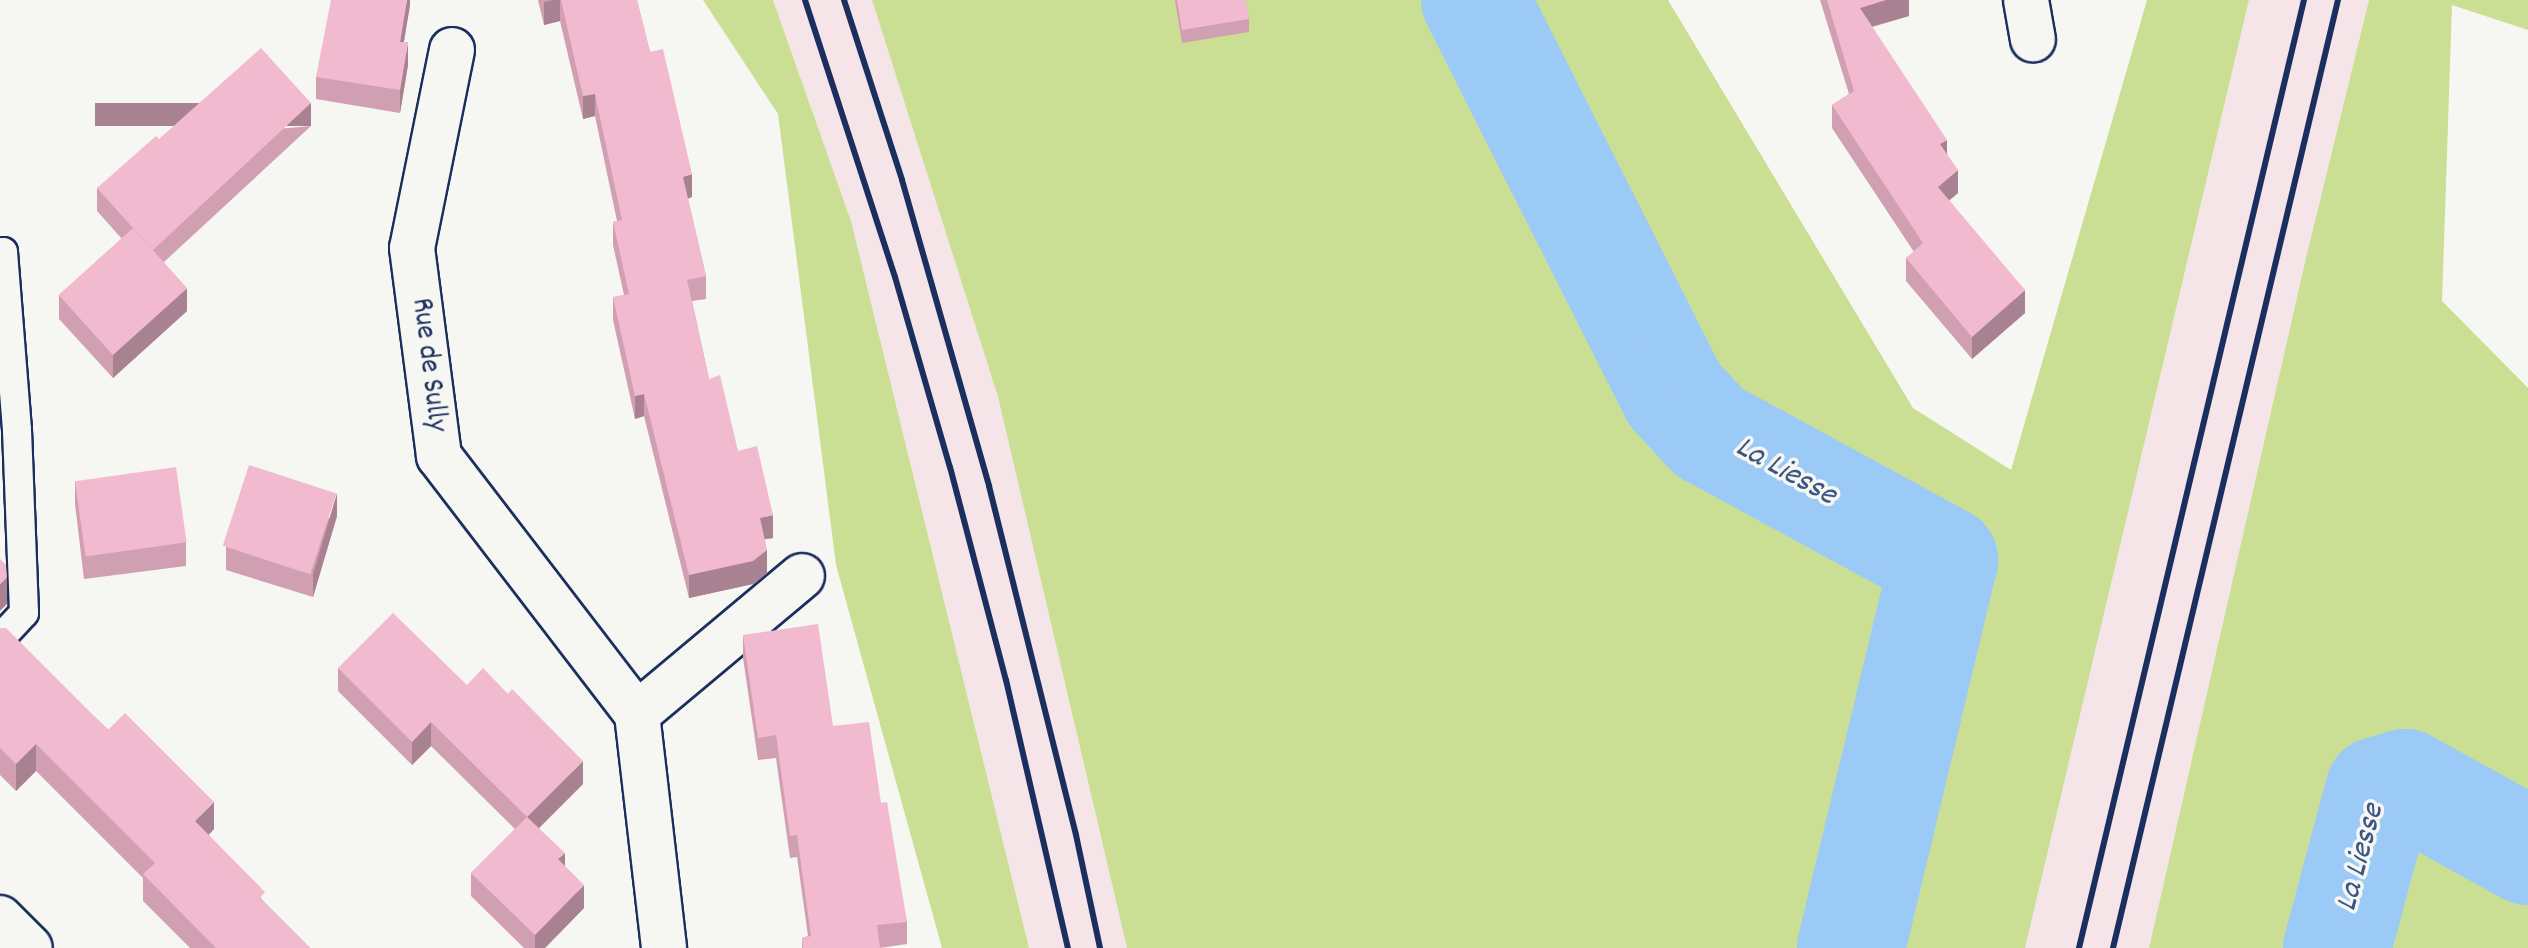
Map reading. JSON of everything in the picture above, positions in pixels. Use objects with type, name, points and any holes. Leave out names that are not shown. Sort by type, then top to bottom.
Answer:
[{"type":"street","name":"Rue de Sully","points":[[452,50],[412,248],[439,456],[637,714]]},
{"type":"street","points":[[664,948],[637,714],[802,576]]},
{"type":"street","points":[[0,918],[30,948]]},
{"type":"lane","points":[[0,253],[3,252],[17,430],[24,613],[0,639]]},
{"type":"shaded area","points":[[773,0],[872,0],[998,397],[1127,948],[1029,948],[851,221]]},
{"type":"shaded area","points":[[2249,0],[2369,0],[2305,262],[2149,948],[2025,948]]},
{"type":"green space","points":[[703,0],[773,0],[851,221],[1029,948],[942,948],[836,565],[778,114]]},
{"type":"green space","points":[[872,0],[1668,0],[1913,408],[2011,470],[2147,0],[2249,0],[2025,948],[1127,948],[998,397]]},
{"type":"green space","points":[[2369,0],[2528,0],[2528,30],[2452,5],[2442,301],[2528,388],[2528,948],[2149,948],[2305,262]]},
{"type":"building","points":[[331,0],[407,0],[400,42],[408,42],[400,90],[316,77]]},
{"type":"building","points":[[561,0],[637,0],[650,52],[663,49],[692,174],[683,177],[706,276],[687,280],[709,379],[720,375],[738,451],[757,446],[773,515],[760,518],[767,550],[753,561],[689,575],[644,394],[635,396],[613,297],[629,294],[613,222],[622,220],[595,94],[583,96]]},
{"type":"building","points":[[1177,0],[1246,0],[1249,19],[1182,30]]},
{"type":"building","points":[[1827,0],[1886,0],[1860,8],[1947,140],[1940,144],[1958,170],[1938,187],[2025,290],[1972,337],[1906,258],[1923,243],[1832,105],[1854,91]]},
{"type":"building","points":[[261,48],[311,103],[153,250],[97,188],[156,136],[159,139]]},
{"type":"building","points":[[133,228],[187,288],[113,355],[59,295]]},
{"type":"building","points":[[249,465],[336,493],[310,574],[223,546]]},
{"type":"building","points":[[176,467],[187,542],[86,556],[75,481]]},
{"type":"building","points":[[0,559],[6,565],[7,577],[0,584]]},
{"type":"building","points":[[393,613],[467,685],[483,668],[508,694],[512,689],[583,761],[527,817],[431,722],[412,742],[338,668]]},
{"type":"building","points":[[818,624],[833,726],[869,722],[881,803],[887,802],[907,922],[877,925],[880,948],[803,948],[802,938],[811,936],[797,835],[790,836],[776,735],[758,738],[743,635]]},
{"type":"building","points":[[0,628],[6,628],[108,730],[125,713],[214,802],[195,821],[265,892],[260,898],[310,948],[216,948],[143,874],[155,863],[36,744],[16,764],[0,748]]},
{"type":"building","points":[[527,817],[565,853],[558,859],[584,885],[535,935],[471,873]]},
{"type":"waterway","name":"La Liesse","points":[[1475,0],[1674,394],[1709,432],[1944,560],[1851,948]]},
{"type":"waterway","name":"La Liesse","points":[[2337,948],[2379,791],[2405,783],[2528,851]]},
{"type":"railway","points":[[805,0],[895,277],[950,467],[1006,680],[1068,948]]},
{"type":"railway","points":[[844,0],[902,180],[989,486],[1076,835],[1100,948]]},
{"type":"railway","points":[[2079,948],[2304,0]]},
{"type":"railway","points":[[2113,948],[2338,0]]}]
